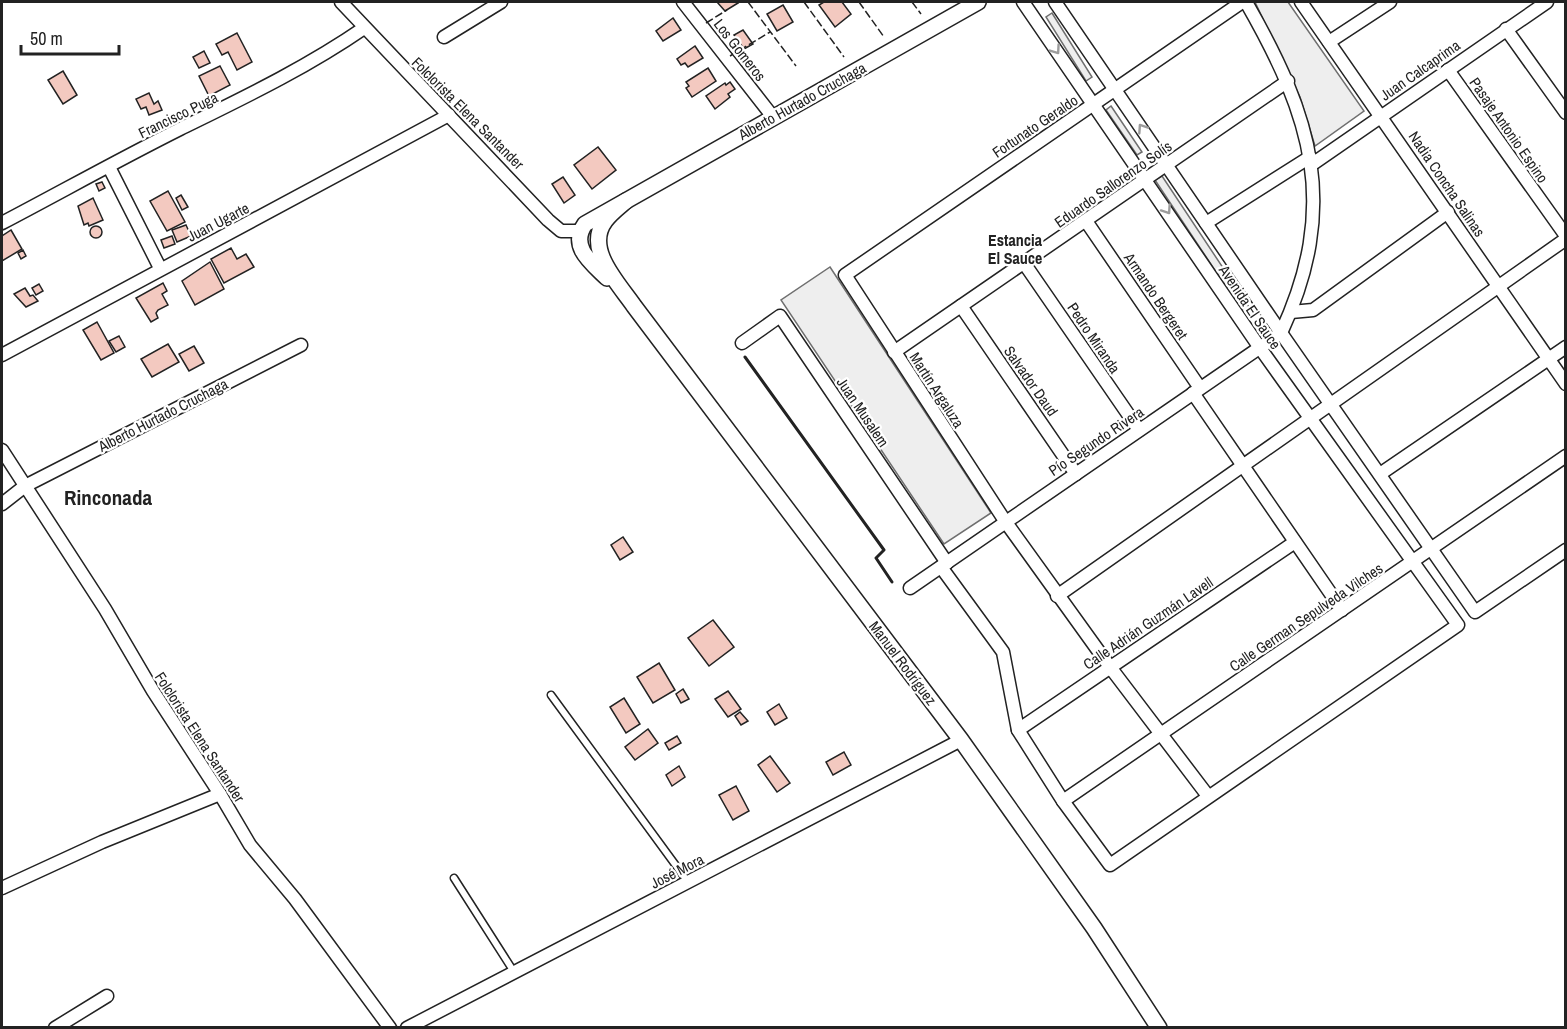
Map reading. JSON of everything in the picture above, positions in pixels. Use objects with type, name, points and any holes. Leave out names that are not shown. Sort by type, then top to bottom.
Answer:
[{"type":"street","name":"Folclorista Elena Santander","points":[[340,2],[548,220],[561,231],[580,231]]},
{"type":"street","points":[[444,37],[501,2]]},
{"type":"street","name":"Los Gomeros","points":[[683,2],[773,117]]},
{"type":"street","name":"Alberto Hurtado Cruchaga","points":[[626,201],[978,2]]},
{"type":"street","name":"Avenida El Sauce","points":[[1023,2],[1260,348],[1458,625],[1208,796]]},
{"type":"street","name":"Avenida El Sauce","points":[[1055,2],[1475,612],[1566,550]]},
{"type":"street","name":"Fortunato Geraldo","points":[[845,275],[1244,2]]},
{"type":"street","name":"Pío Segundo Rivera","points":[[910,588],[1281,333],[1302,279],[1311,236],[1310,161],[1301,118],[1288,81],[1244,2]]},
{"type":"street","name":"Nadia Concha Salinas","points":[[1301,2],[1382,115],[1566,384]]},
{"type":"street","points":[[1329,42],[1390,2]]},
{"type":"street","name":"Juan Calcaprima","points":[[1206,223],[1382,115],[1547,2]]},
{"type":"street","name":"Francisco Puga","points":[[2,223],[297,70],[364,28]]},
{"type":"street","points":[[1506,29],[1566,113]]},
{"type":"street","name":"Pasaje Antonio Espino","points":[[1448,70],[1566,238]]},
{"type":"street","name":"Eduardo Sallorenzo Solís","points":[[894,352],[1288,81]]},
{"type":"street","name":"Juan Ugarte","points":[[2,355],[160,268],[449,115]]},
{"type":"street","points":[[109,167],[160,268]]},
{"type":"street","points":[[580,231],[585,224],[626,201]]},
{"type":"street","name":"Manuel Rodríguez","points":[[626,201],[605,221],[600,232],[599,248],[604,262],[634,306],[961,740],[1101,938],[1159,1028]]},
{"type":"street","points":[[1291,312],[1313,310],[1448,212]]},
{"type":"street","name":"Armando Bergeret","points":[[1086,221],[1243,465],[1342,610]]},
{"type":"street","name":"Manuel Rodríguez","points":[[580,231],[579,243],[584,254],[634,306]]},
{"type":"street","points":[[1057,596],[1566,238]]},
{"type":"street","name":"Pedro Miranda","points":[[1024,263],[1139,430]]},
{"type":"street","name":"Martín Argaluza","points":[[845,275],[1005,521],[1057,596],[1208,796]]},
{"type":"street","name":"Salvador Daud","points":[[961,306],[1076,474]]},
{"type":"street","name":"Juan Musalem","points":[[742,343],[780,316],[944,565]]},
{"type":"street","name":"Alberto Hurtado Cruchaga","points":[[2,504],[25,486],[301,345]]},
{"type":"street","points":[[1380,474],[1566,347]]},
{"type":"street","name":"Folclorista Elena Santander","points":[[2,450],[265,866],[295,899],[390,1028]]},
{"type":"street","name":"Calle German Sepulveda Vilches","points":[[1063,801],[1566,456]]},
{"type":"street","name":"Calle Adrián Guzmán Lavell","points":[[1017,730],[1295,542]]},
{"type":"street","points":[[944,565],[1003,652],[1017,730],[1063,801],[1110,866],[1208,796]]},
{"type":"street","name":"José Mora","points":[[407,1028],[961,740]]},
{"type":"street","points":[[2,888],[102,842],[220,794]]},
{"type":"street","points":[[55,1028],[107,996]]},
{"type":"lane","points":[[551,695],[688,882]]},
{"type":"lane","points":[[454,878],[514,972]]},
{"type":"shaded area","points":[[1255,2],[1288,2],[1364,111],[1315,146],[1300,97]]},
{"type":"shaded area","points":[[1052,13],[1092,77],[1086,81],[1046,17]]},
{"type":"shaded area","points":[[1111,106],[1142,152],[1137,155],[1106,110]]},
{"type":"shaded area","points":[[1162,176],[1253,313],[1246,317],[1155,180]]},
{"type":"shaded area","points":[[830,267],[991,513],[944,544],[781,300]]},
{"type":"building","points":[[717,2],[737,2],[738,3],[725,11]]},
{"type":"building","points":[[824,2],[842,2],[851,14],[835,27],[819,5]]},
{"type":"building","points":[[783,5],[793,22],[777,31],[767,14]]},
{"type":"building","points":[[673,18],[681,30],[663,41],[656,31]]},
{"type":"building","points":[[743,30],[753,44],[744,49],[734,35]]},
{"type":"building","points":[[237,33],[252,62],[237,70],[228,52],[222,55],[216,44]]},
{"type":"building","points":[[695,46],[703,58],[688,67],[685,63],[681,65],[677,59]]},
{"type":"building","points":[[204,51],[210,63],[199,68],[193,57]]},
{"type":"building","points":[[220,66],[230,85],[209,96],[199,76]]},
{"type":"building","points":[[708,68],[716,81],[692,97],[686,88],[689,86],[686,82]]},
{"type":"building","points":[[63,71],[77,95],[63,104],[48,80]]},
{"type":"building","points":[[730,82],[735,89],[728,94],[730,97],[715,109],[706,96]]},
{"type":"building","points":[[149,93],[154,104],[158,101],[162,110],[149,115],[146,107],[141,109],[136,99]]},
{"type":"building","points":[[598,147],[616,170],[592,189],[574,165]]},
{"type":"building","points":[[563,177],[575,195],[564,203],[552,184]]},
{"type":"building","points":[[102,182],[105,188],[99,191],[96,184]]},
{"type":"building","points":[[168,191],[185,222],[167,231],[150,201]]},
{"type":"building","points":[[181,195],[188,207],[182,210],[176,198]]},
{"type":"building","points":[[93,198],[103,220],[89,226],[88,223],[84,225],[78,206]]},
{"type":"building","points":[[186,225],[191,236],[177,242],[172,230]]},
{"type":"building","points":[[96,226],[102,232],[96,238],[90,232]]},
{"type":"building","points":[[11,230],[22,249],[2,261],[2,236]]},
{"type":"building","points":[[172,236],[175,244],[164,248],[161,240]]},
{"type":"building","points":[[231,248],[237,259],[246,254],[254,267],[224,283],[211,259]]},
{"type":"building","points":[[23,250],[26,256],[21,259],[18,253]]},
{"type":"building","points":[[210,262],[224,289],[195,305],[182,281]]},
{"type":"building","points":[[163,283],[167,291],[162,294],[168,305],[158,310],[156,313],[158,318],[151,322],[136,298]]},
{"type":"building","points":[[39,284],[43,291],[36,295],[32,288]]},
{"type":"building","points":[[25,288],[30,296],[33,295],[38,301],[26,307],[14,294]]},
{"type":"building","points":[[97,322],[114,353],[101,360],[83,330]]},
{"type":"building","points":[[119,336],[125,347],[116,352],[109,341]]},
{"type":"building","points":[[168,344],[179,362],[152,377],[141,359]]},
{"type":"building","points":[[194,346],[204,363],[189,371],[179,354]]},
{"type":"building","points":[[623,537],[633,552],[620,560],[611,545]]},
{"type":"building","points":[[713,620],[734,647],[709,666],[688,638]]},
{"type":"building","points":[[659,663],[675,690],[653,703],[637,677]]},
{"type":"building","points":[[683,689],[689,699],[681,703],[676,694]]},
{"type":"building","points":[[728,691],[741,709],[728,717],[715,699]]},
{"type":"building","points":[[624,698],[640,724],[626,733],[610,707]]},
{"type":"building","points":[[779,704],[787,718],[775,725],[767,712]]},
{"type":"building","points":[[740,712],[748,721],[741,725],[735,716]]},
{"type":"building","points":[[648,729],[658,743],[635,760],[625,747]]},
{"type":"building","points":[[677,736],[681,743],[669,750],[665,743]]},
{"type":"building","points":[[844,752],[851,765],[833,775],[826,762]]},
{"type":"building","points":[[770,756],[790,783],[777,792],[758,765]]},
{"type":"building","points":[[679,766],[685,777],[672,786],[666,775]]},
{"type":"building","points":[[736,786],[749,811],[733,820],[719,795]]},
{"type":"fence","points":[[748,2],[796,66]]},
{"type":"fence","points":[[804,2],[844,57]]},
{"type":"fence","points":[[859,2],[884,37]]},
{"type":"fence","points":[[912,2],[921,14]]},
{"type":"fence","points":[[706,23],[727,10]]},
{"type":"fence","points":[[730,56],[770,32]]},
{"type":"wall","points":[[745,357],[884,550],[876,558],[892,582]]},
{"type":"district","name":"Estancia El Sauce","points":[[1015,249]]},
{"type":"district","name":"Rinconada","points":[[108,497]]}]
